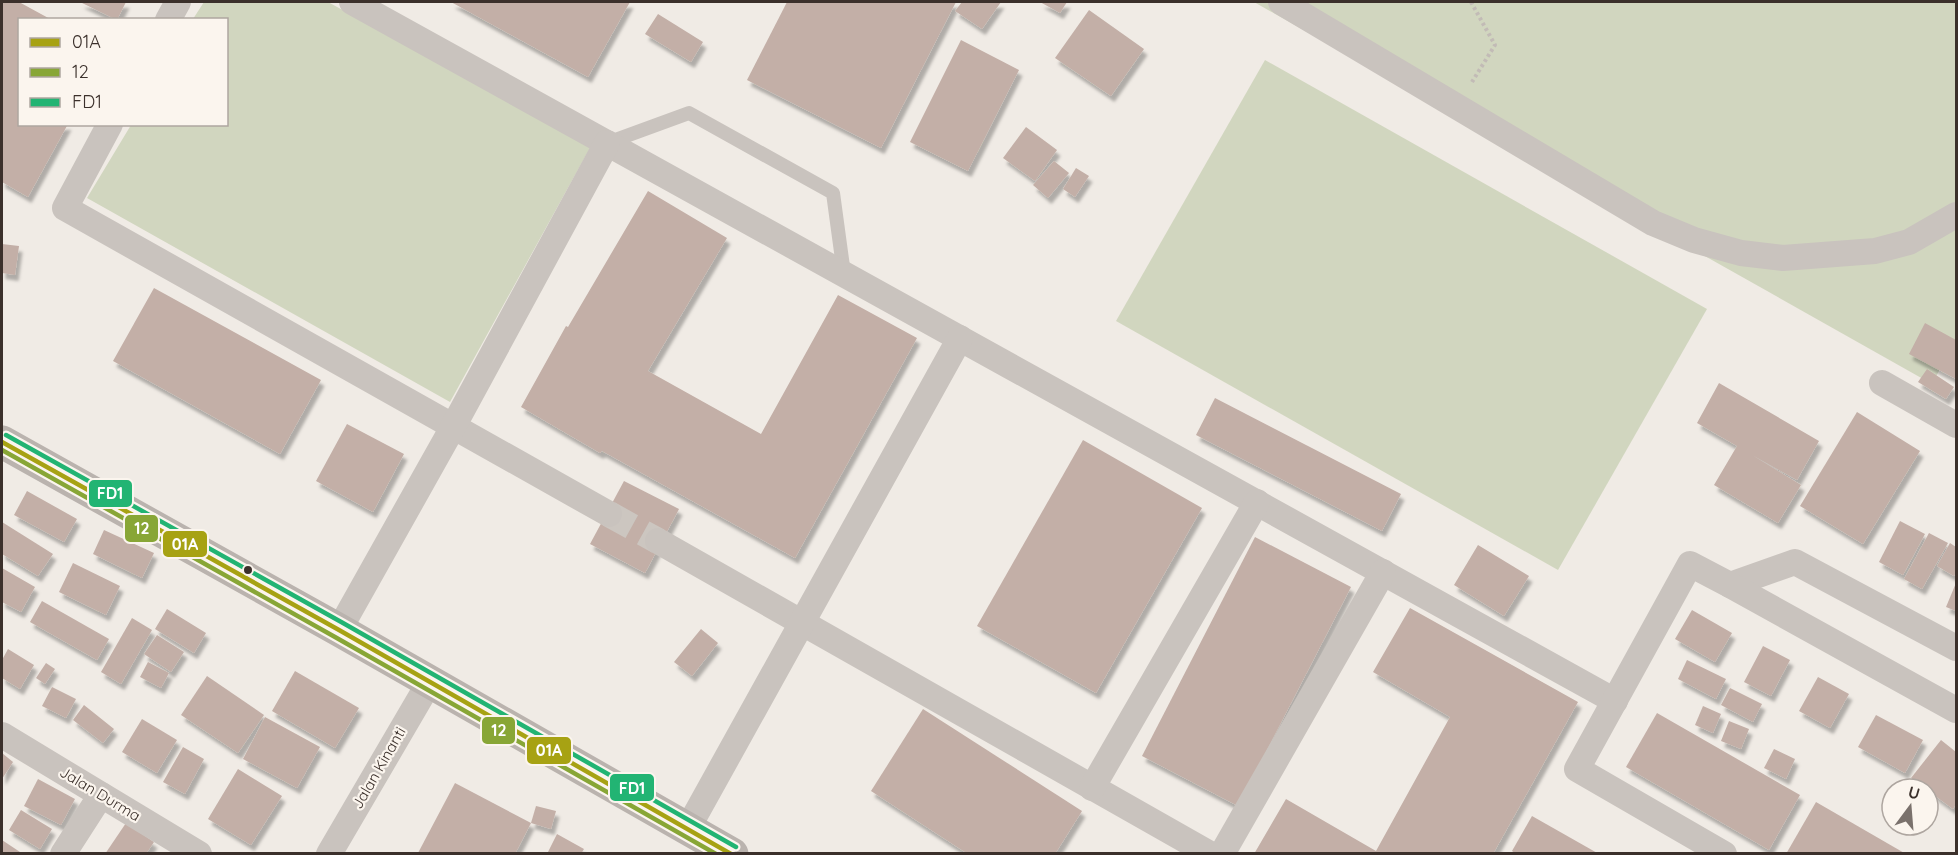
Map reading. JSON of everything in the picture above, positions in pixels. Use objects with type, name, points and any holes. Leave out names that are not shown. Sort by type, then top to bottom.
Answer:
[{"type":"main road","points":[[2,442],[339,630],[732,854]]},
{"type":"street","points":[[169,18],[178,2]]},
{"type":"street","points":[[352,2],[1615,701]]},
{"type":"street","points":[[1281,2],[1653,223],[1694,240],[1741,253],[1783,258],[1875,250],[1909,242],[1956,215]]},
{"type":"street","points":[[109,126],[65,208],[609,514]]},
{"type":"street","points":[[339,630],[453,427],[607,143]]},
{"type":"street","points":[[688,828],[960,338]]},
{"type":"street","points":[[1882,383],[1956,425]]},
{"type":"street","points":[[1092,788],[1257,502]]},
{"type":"street","points":[[658,541],[1210,854]]},
{"type":"street","points":[[1731,585],[1795,562],[1956,648]]},
{"type":"street","points":[[1721,853],[1577,769],[1690,564],[1956,710]]},
{"type":"street","points":[[1222,854],[1383,572]]},
{"type":"street","name":"Jalan Kinanti","points":[[329,854],[429,683]]},
{"type":"street","name":"Jalan Durma","points":[[2,735],[199,854]]},
{"type":"street","points":[[63,854],[101,795]]},
{"type":"lane","points":[[607,143],[689,113],[813,181],[833,193],[844,274]]},
{"type":"path","points":[[1458,106],[1495,45],[1472,2]]},
{"type":"green space","points":[[204,2],[328,2],[591,146],[450,402],[87,198],[130,126],[228,126],[228,18],[194,18]]},
{"type":"green space","points":[[1254,2],[1956,2],[1956,339],[1932,384]]},
{"type":"green space","points":[[1265,60],[1707,309],[1558,570],[1116,321]]},
{"type":"building","points":[[2,2],[19,2],[48,18],[18,18],[18,126],[67,126],[28,197],[2,182]]},
{"type":"building","points":[[80,2],[126,2],[118,18],[113,18]]},
{"type":"building","points":[[451,2],[630,2],[588,77]]},
{"type":"building","points":[[787,2],[956,2],[881,148],[747,80]]},
{"type":"building","points":[[962,2],[1001,2],[982,29],[955,11]]},
{"type":"building","points":[[1040,2],[1067,2],[1060,13]]},
{"type":"building","points":[[1089,10],[1144,49],[1111,96],[1055,58]]},
{"type":"building","points":[[658,14],[703,42],[691,62],[645,34]]},
{"type":"building","points":[[961,40],[1019,70],[968,171],[910,142]]},
{"type":"building","points":[[1026,127],[1057,150],[1035,181],[1003,158]]},
{"type":"building","points":[[1054,161],[1069,173],[1048,198],[1033,185]]},
{"type":"building","points":[[1076,168],[1089,176],[1075,197],[1063,189]]},
{"type":"building","points":[[648,191],[727,238],[648,371],[761,434],[838,295],[917,338],[795,558],[602,451],[600,453],[521,407],[566,326],[568,327]]},
{"type":"building","points":[[2,244],[19,246],[15,275],[2,273]]},
{"type":"building","points":[[154,288],[321,380],[280,454],[113,361]]},
{"type":"building","points":[[1925,323],[1956,340],[1956,379],[1909,354]]},
{"type":"building","points":[[1927,369],[1954,387],[1946,399],[1918,382]]},
{"type":"building","points":[[1719,383],[1819,441],[1797,480],[1752,455],[1801,485],[1778,523],[1714,485],[1737,446],[1697,423]]},
{"type":"building","points":[[1215,398],[1401,494],[1382,531],[1196,435]]},
{"type":"building","points":[[1857,412],[1920,451],[1863,544],[1800,506]]},
{"type":"building","points":[[347,424],[404,454],[373,512],[316,481]]},
{"type":"building","points":[[1083,440],[1202,508],[1096,693],[977,626]]},
{"type":"building","points":[[624,481],[679,509],[645,573],[590,544]]},
{"type":"building","points":[[27,491],[77,519],[64,542],[14,515]]},
{"type":"building","points":[[1900,521],[1925,534],[1903,575],[1879,562]]},
{"type":"building","points":[[2,522],[53,554],[38,576],[2,554]]},
{"type":"building","points":[[104,530],[154,553],[142,578],[93,554]]},
{"type":"building","points":[[1929,533],[1948,543],[1922,589],[1904,579]]},
{"type":"building","points":[[1255,537],[1351,587],[1238,806],[1142,756]]},
{"type":"building","points":[[1950,543],[1956,547],[1954,576],[1937,566]]},
{"type":"building","points":[[1478,545],[1529,576],[1504,616],[1454,585]]},
{"type":"building","points":[[73,563],[120,586],[106,615],[59,592]]},
{"type":"building","points":[[2,568],[35,587],[21,612],[2,602]]},
{"type":"building","points":[[1956,583],[1956,611],[1946,607]]},
{"type":"building","points":[[42,601],[109,639],[97,660],[30,622]]},
{"type":"building","points":[[1410,608],[1578,702],[1493,854],[1254,854],[1286,799],[1376,851],[1450,717],[1373,672]]},
{"type":"building","points":[[167,609],[206,633],[194,653],[155,629]]},
{"type":"building","points":[[1692,610],[1732,633],[1715,662],[1675,639]]},
{"type":"building","points":[[132,618],[152,630],[121,684],[101,672]]},
{"type":"building","points":[[701,629],[718,643],[692,676],[674,662]]},
{"type":"building","points":[[157,635],[184,652],[171,672],[144,654]]},
{"type":"building","points":[[1763,646],[1790,660],[1771,696],[1744,682]]},
{"type":"building","points":[[8,649],[34,665],[20,689],[2,678],[2,660]]},
{"type":"building","points":[[1687,660],[1726,679],[1716,699],[1678,679]]},
{"type":"building","points":[[148,662],[169,673],[161,688],[140,677]]},
{"type":"building","points":[[46,663],[55,669],[45,684],[36,678]]},
{"type":"building","points":[[295,671],[359,708],[335,748],[272,711]]},
{"type":"building","points":[[207,676],[264,715],[238,753],[181,715]]},
{"type":"building","points":[[1818,677],[1849,694],[1830,728],[1799,711]]},
{"type":"building","points":[[52,687],[76,699],[66,718],[42,706]]},
{"type":"building","points":[[1730,688],[1762,704],[1753,722],[1721,705]]},
{"type":"building","points":[[84,705],[114,729],[103,743],[73,720]]},
{"type":"building","points":[[1703,706],[1721,714],[1713,733],[1695,725]]},
{"type":"building","points":[[923,709],[1082,811],[1055,854],[968,854],[871,791]]},
{"type":"building","points":[[1657,713],[1800,795],[1769,850],[1626,767]]},
{"type":"building","points":[[1876,715],[1923,740],[1905,773],[1858,747]]},
{"type":"building","points":[[265,717],[320,747],[297,788],[243,759]]},
{"type":"building","points":[[142,719],[177,740],[157,773],[122,752]]},
{"type":"building","points":[[1729,721],[1749,729],[1741,749],[1721,741]]},
{"type":"building","points":[[1941,740],[1956,752],[1956,804],[1953,809],[1940,799],[1940,777],[1912,777]]},
{"type":"building","points":[[183,747],[204,759],[185,794],[163,782]]},
{"type":"building","points":[[1774,749],[1795,759],[1786,779],[1764,768]]},
{"type":"building","points":[[2,753],[13,762],[2,779]]},
{"type":"building","points":[[238,769],[282,796],[251,845],[208,819]]},
{"type":"building","points":[[38,779],[75,799],[61,825],[24,806]]},
{"type":"building","points":[[455,783],[531,823],[515,854],[418,853]]},
{"type":"building","points":[[1816,802],[1906,854],[1786,854]]},
{"type":"building","points":[[536,806],[556,811],[551,829],[531,823]]},
{"type":"building","points":[[21,810],[52,829],[40,849],[9,830]]},
{"type":"building","points":[[1532,816],[1599,854],[1516,854],[1512,851]]},
{"type":"building","points":[[126,823],[154,842],[146,854],[105,854]]},
{"type":"building","points":[[557,834],[584,849],[581,854],[547,854]]},
{"type":"building","points":[[2,840],[23,854],[2,854]]},
{"type":"tunnel","points":[[609,514],[658,541]]},
{"type":"transit line","name":"FD1","points":[[6,435],[343,623],[736,847]]},
{"type":"transit line","name":"01A","points":[[2,442],[339,630],[731,854]]},
{"type":"transit line","name":"12","points":[[2,450],[716,854]]}]
